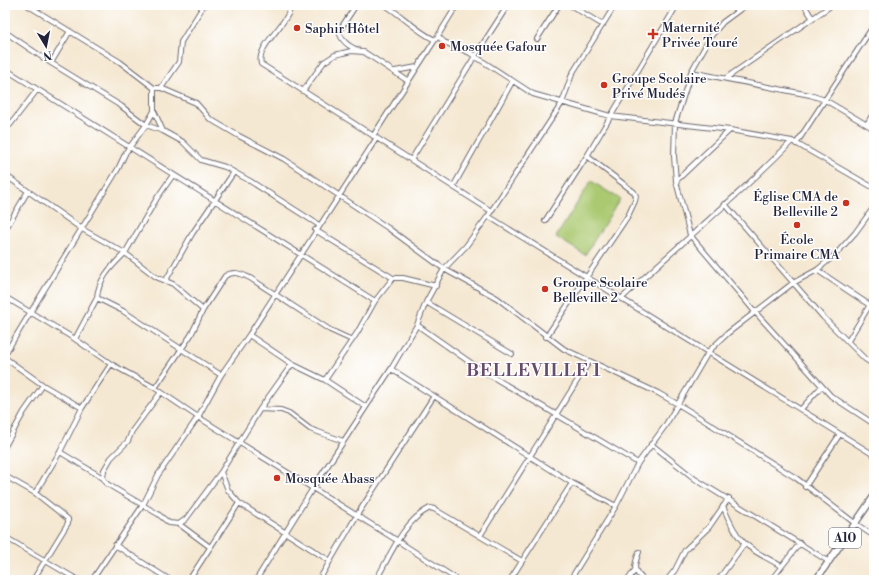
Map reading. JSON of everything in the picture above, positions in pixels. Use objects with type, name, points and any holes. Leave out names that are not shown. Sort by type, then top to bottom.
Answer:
[{"type":"main road","name":"A10","points":[[816,580],[874,496]]},
{"type":"street","points":[[27,5],[120,62],[154,88],[161,88],[196,103],[210,119],[284,159],[340,195],[444,269],[497,298],[540,329],[546,337],[564,349],[678,404],[787,472],[805,487],[874,536]]},
{"type":"street","points":[[161,88],[179,62],[181,42],[204,5]]},
{"type":"street","points":[[291,5],[290,12],[276,29],[260,60],[261,64],[491,211]]},
{"type":"street","points":[[356,5],[339,31],[340,36],[352,48],[364,52],[408,81]]},
{"type":"street","points":[[385,5],[396,12],[418,31],[437,38],[475,56],[512,82],[533,94],[610,116],[730,130],[792,141],[874,188]]},
{"type":"street","points":[[92,580],[143,505],[158,475],[198,417],[221,375],[249,335],[319,225],[340,195],[408,81],[457,5]]},
{"type":"street","points":[[411,160],[508,5]]},
{"type":"street","points":[[537,39],[559,5]]},
{"type":"street","points":[[570,5],[602,25]]},
{"type":"street","points":[[256,580],[313,488],[391,369],[417,325],[426,302],[444,269],[466,246],[488,216],[562,103],[572,74],[615,5]]},
{"type":"street","points":[[545,221],[587,156],[677,5]]},
{"type":"street","points":[[746,5],[723,22],[711,36],[691,72],[675,123],[674,156],[676,181],[690,235],[756,313],[831,396],[874,424]]},
{"type":"street","points":[[804,5],[813,19]]},
{"type":"street","points":[[726,78],[832,5]]},
{"type":"street","points":[[796,144],[874,25]]},
{"type":"street","points":[[51,63],[70,31]]},
{"type":"street","points":[[5,32],[51,63],[121,106],[146,126],[163,131],[182,142],[202,160],[234,172],[250,180],[319,225]]},
{"type":"street","points":[[302,91],[324,62],[335,55],[351,51],[364,52]]},
{"type":"street","points":[[395,71],[417,67]]},
{"type":"street","points":[[5,69],[300,255],[376,301]]},
{"type":"street","points":[[691,72],[788,90],[825,100],[874,129]]},
{"type":"street","points":[[453,187],[512,82]]},
{"type":"street","points":[[154,88],[154,111],[163,131]]},
{"type":"street","points":[[5,126],[10,125],[37,90]]},
{"type":"street","points":[[5,354],[118,169],[129,147],[146,126],[154,111]]},
{"type":"street","points":[[867,124],[874,112]]},
{"type":"street","points":[[676,181],[730,130]]},
{"type":"street","points":[[621,299],[690,235],[766,168],[792,141]]},
{"type":"street","points":[[546,337],[628,216],[636,196],[634,192],[587,156]]},
{"type":"street","points":[[166,280],[214,200],[234,172]]},
{"type":"street","points":[[5,175],[82,229],[125,253],[156,277],[166,280],[188,295],[202,310]]},
{"type":"street","points":[[75,339],[97,298],[101,282],[110,268],[125,253],[157,198],[173,175]]},
{"type":"street","points":[[5,230],[28,190]]},
{"type":"street","points":[[725,204],[822,317],[874,365]]},
{"type":"street","points":[[570,580],[616,506],[638,463],[678,404],[709,351],[728,333],[793,284],[817,270],[836,254],[855,233],[874,207]]},
{"type":"street","points":[[488,216],[874,454]]},
{"type":"street","points":[[316,230],[393,278],[403,278],[436,286]]},
{"type":"street","points":[[817,270],[874,308]]},
{"type":"street","points":[[155,388],[191,335],[202,310],[225,276],[230,273],[235,272],[250,278],[330,330],[352,340]]},
{"type":"street","points":[[325,380],[376,301],[393,278]]},
{"type":"street","points":[[5,297],[75,339],[111,364],[155,388],[198,417],[357,515],[458,580]]},
{"type":"street","points":[[97,298],[123,311],[221,375]]},
{"type":"street","points":[[848,341],[874,298]]},
{"type":"street","points":[[426,302],[512,354]]},
{"type":"street","points":[[417,325],[481,370],[638,463]]},
{"type":"street","points":[[249,335],[292,364],[325,380],[366,408]]},
{"type":"street","points":[[5,358],[44,386],[82,408]]},
{"type":"street","points":[[480,536],[589,362]]},
{"type":"street","points":[[35,493],[60,452],[82,408],[111,364]]},
{"type":"street","points":[[179,524],[186,519],[221,472],[240,443],[245,431],[292,364]]},
{"type":"street","points":[[391,369],[572,483],[616,506]]},
{"type":"street","points":[[5,446],[24,412],[44,386]]},
{"type":"street","points":[[801,409],[822,386]]},
{"type":"street","points":[[103,478],[104,470],[111,458],[128,441],[132,430],[161,392]]},
{"type":"street","points":[[318,580],[357,515],[434,396]]},
{"type":"street","points":[[260,409],[281,410],[310,429],[343,442]]},
{"type":"street","points":[[805,487],[840,434]]},
{"type":"street","points":[[651,444],[688,474],[729,498],[828,561]]},
{"type":"street","points":[[60,452],[103,478],[107,484],[143,505],[169,523],[179,524],[210,547]]},
{"type":"street","points":[[221,472],[228,490],[239,503],[330,561]]},
{"type":"street","points":[[5,476],[35,493],[68,519],[68,523],[33,580]]},
{"type":"street","points":[[510,580],[572,483]]},
{"type":"street","points":[[667,580],[675,570],[685,550],[709,527],[729,498]]},
{"type":"street","points":[[189,580],[239,503]]},
{"type":"street","points":[[723,506],[732,528],[744,544],[781,566]]},
{"type":"street","points":[[376,580],[398,541],[417,517],[430,508],[522,561]]},
{"type":"street","points":[[5,537],[78,580]]},
{"type":"street","points":[[771,580],[800,543]]},
{"type":"street","points":[[718,580],[744,544]]},
{"type":"street","points":[[115,546],[170,580]]},
{"type":"street","points":[[628,580],[635,570],[639,552]]},
{"type":"street","points":[[635,570],[636,573],[644,580]]},
{"type":"green space","points":[[591,181],[620,199],[585,255],[556,237]]},
{"type":"place","name":"Saphir Hôtel","points":[[297,28]]},
{"type":"place","name":"Maternité Privée Touré","points":[[653,34]]},
{"type":"place","name":"Mosquée Gafour","points":[[442,46]]},
{"type":"place","name":"Groupe Scolaire Privé Mudés","points":[[604,85]]},
{"type":"place","name":"Église CMA de Belleville 2","points":[[846,203]]},
{"type":"place","name":"École Primaire CMA","points":[[797,225]]},
{"type":"place","name":"Groupe Scolaire Belleville 2","points":[[545,289]]},
{"type":"place","name":"Mosquée Abass","points":[[277,478]]},
{"type":"district","name":"BELLEVILLE 1","points":[[534,370]]}]
